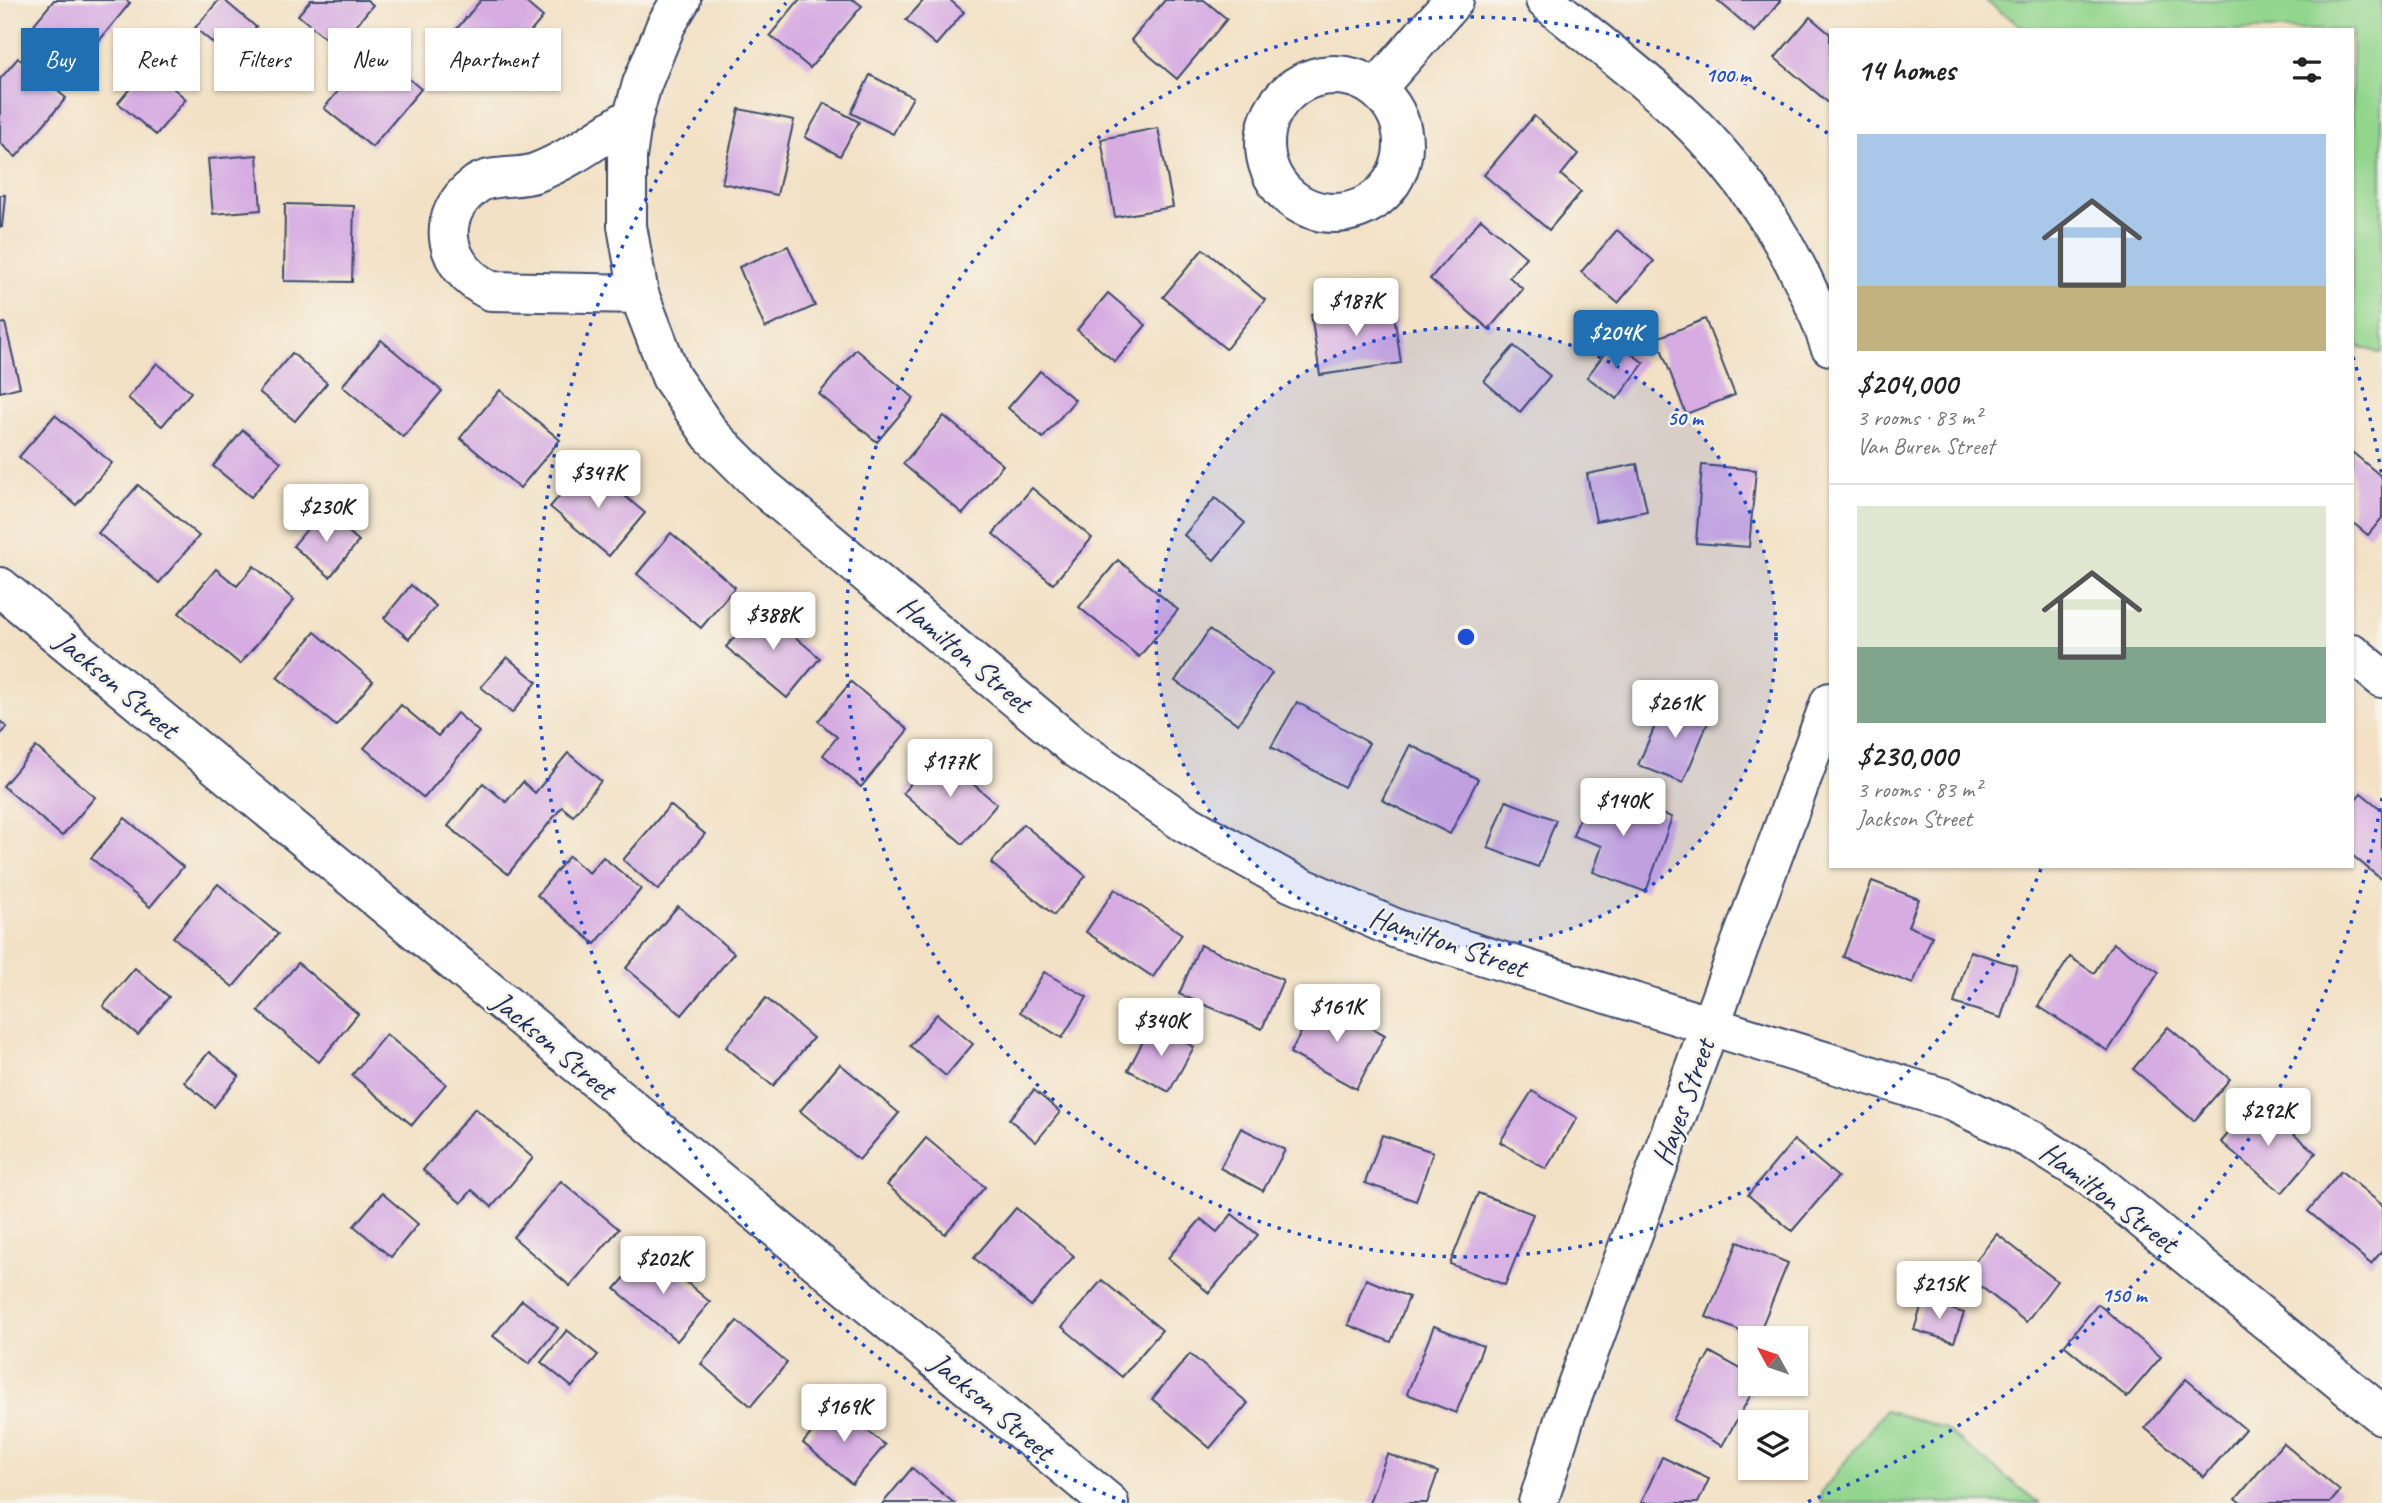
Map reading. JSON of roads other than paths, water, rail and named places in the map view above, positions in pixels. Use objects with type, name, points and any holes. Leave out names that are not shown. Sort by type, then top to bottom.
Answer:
[{"type":"street","name":"Hamilton Street","points":[[681,0],[666,25],[642,84],[633,116],[627,157],[627,226],[639,294],[671,377],[711,435],[763,487],[1073,746],[1185,823],[1290,882],[1397,929],[1947,1100],[2030,1139],[2092,1178],[2382,1415]]},
{"type":"street","points":[[1377,88],[1454,0]]},
{"type":"street","points":[[1545,0],[1681,113],[1718,152],[1751,193],[1788,251],[1829,344]]},
{"type":"street","points":[[633,116],[560,162],[532,174],[479,182],[463,197],[451,215],[448,234],[459,268],[476,284],[491,291],[639,294]]},
{"type":"street","name":"Jackson Street","points":[[0,587],[1109,1503]]},
{"type":"street","points":[[2354,655],[2382,678]]},
{"type":"street","name":"Hayes Street","points":[[1538,1503],[1565,1417],[1829,705]]}]
